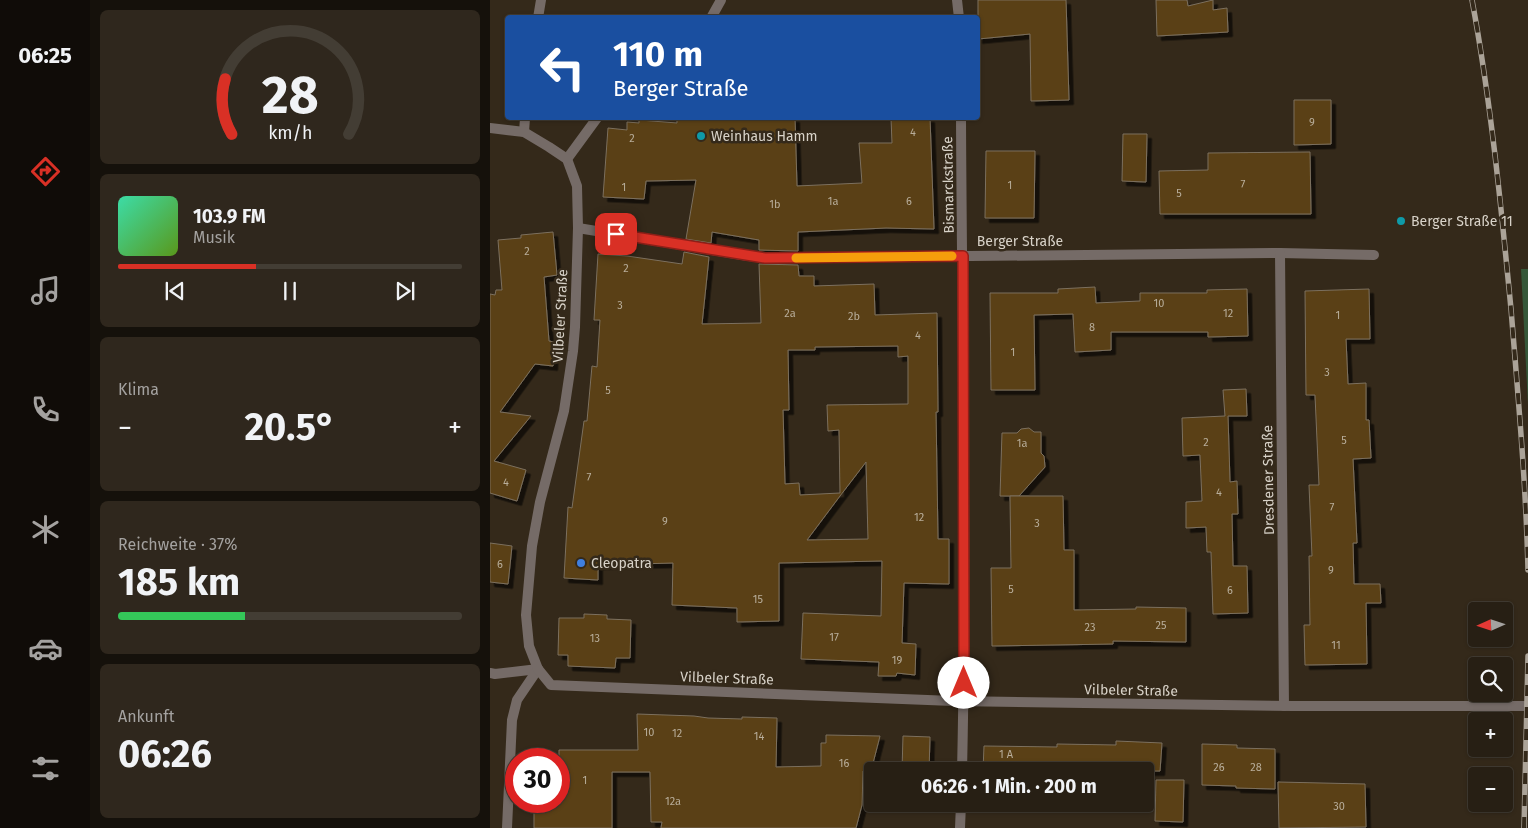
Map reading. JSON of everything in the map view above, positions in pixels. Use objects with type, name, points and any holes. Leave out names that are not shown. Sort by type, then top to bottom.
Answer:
[{"type":"street","points":[[538,15],[541,0]]},
{"type":"street","points":[[713,15],[721,0]]},
{"type":"street","points":[[957,0],[959,15]]},
{"type":"street","points":[[524,132],[525,120]]},
{"type":"street","points":[[490,128],[524,132],[567,159],[595,120]]},
{"type":"street","name":"Bismarckstraße","points":[[961,120],[963,256],[962,762]]},
{"type":"street","name":"Vilbeler Straße","points":[[567,159],[577,186],[576,327],[564,411],[540,502],[532,546],[526,615],[530,646],[538,669],[550,685],[963,701],[1284,706],[1528,706]]},
{"type":"street","name":"Berger Straße","points":[[578,228],[765,258],[1280,253],[1374,255]]},
{"type":"street","name":"Dresdener Straße","points":[[1280,253],[1284,706]]},
{"type":"street","points":[[490,673],[538,669]]},
{"type":"street","points":[[506,828],[512,720],[517,700],[538,669]]},
{"type":"street","points":[[960,828],[961,812]]},
{"type":"green space","points":[[1521,269],[1528,269],[1528,405]]},
{"type":"building","points":[[978,0],[1066,0],[1069,100],[1031,101],[1030,34],[980,39],[980,15],[978,15]]},
{"type":"building","points":[[1156,0],[1187,0],[1188,6],[1213,0],[1213,10],[1227,8],[1228,32],[1157,36]]},
{"type":"building","points":[[1294,100],[1331,100],[1331,144],[1294,145]]},
{"type":"building","points":[[639,120],[677,123],[677,120],[795,120],[797,186],[862,183],[859,143],[892,143],[891,120],[930,120],[934,229],[886,228],[798,232],[798,251],[759,250],[759,240],[712,232],[711,243],[686,239],[696,180],[646,181],[644,199],[603,197],[608,128],[627,130],[627,122],[639,123]]},
{"type":"building","points":[[1123,134],[1147,134],[1146,182],[1122,181]]},
{"type":"building","points":[[986,151],[1035,151],[1034,218],[985,218]]},
{"type":"building","points":[[1310,152],[1311,214],[1160,214],[1159,171],[1208,170],[1208,153]]},
{"type":"building","points":[[553,232],[557,275],[544,277],[549,341],[554,342],[553,366],[535,364],[500,412],[531,416],[494,461],[526,470],[517,501],[490,493],[490,294],[495,295],[496,290],[502,290],[498,240],[521,238],[521,235]]},
{"type":"building","points":[[684,252],[709,257],[702,324],[761,323],[759,264],[798,265],[799,276],[814,276],[814,286],[874,284],[875,315],[937,313],[938,539],[949,539],[949,584],[904,583],[902,643],[916,644],[915,675],[897,673],[896,676],[878,676],[879,662],[801,659],[803,613],[881,616],[882,561],[779,563],[779,621],[737,622],[737,608],[672,605],[673,563],[598,565],[598,580],[564,578],[568,507],[572,508],[584,421],[587,421],[592,366],[597,367],[600,320],[594,320],[598,254],[682,264]],"holes":[[[898,346],[898,357],[908,356],[908,404],[827,405],[828,431],[839,430],[840,493],[800,495],[799,483],[785,484],[783,410],[789,410],[788,350],[815,350],[815,347]],[[866,462],[868,539],[807,540],[840,496]]]},
{"type":"building","points":[[1095,287],[1096,303],[1140,301],[1140,293],[1207,293],[1207,290],[1247,289],[1248,336],[1208,337],[1208,332],[1111,332],[1111,350],[1075,352],[1073,314],[1034,315],[1035,390],[991,390],[990,293],[1058,293],[1058,289]]},
{"type":"building","points":[[1369,289],[1370,339],[1346,339],[1348,384],[1366,383],[1366,420],[1369,420],[1371,458],[1353,459],[1357,543],[1353,543],[1354,584],[1380,584],[1381,603],[1366,603],[1367,664],[1305,665],[1304,625],[1310,625],[1309,556],[1312,556],[1309,485],[1319,485],[1315,395],[1306,395],[1305,291]]},
{"type":"building","points":[[1246,389],[1247,416],[1228,416],[1230,482],[1237,481],[1238,514],[1232,514],[1233,566],[1247,566],[1248,613],[1213,614],[1211,552],[1207,552],[1206,527],[1186,528],[1186,502],[1202,501],[1200,455],[1183,456],[1182,418],[1225,416],[1223,390]]},
{"type":"building","points":[[1029,428],[1034,432],[1041,432],[1041,453],[1044,456],[1045,467],[1019,496],[1000,496],[1002,433],[1017,433],[1021,429]]},
{"type":"building","points":[[1010,496],[1063,496],[1064,550],[1074,550],[1074,610],[1136,609],[1136,607],[1186,608],[1186,642],[1113,641],[1113,644],[992,646],[991,568],[1011,568]]},
{"type":"building","points":[[490,543],[512,546],[508,584],[490,582]]},
{"type":"building","points":[[584,614],[607,615],[607,619],[631,620],[630,658],[616,658],[615,668],[568,666],[568,655],[558,655],[559,618],[584,618]]},
{"type":"building","points":[[637,714],[742,719],[742,717],[777,718],[776,767],[821,766],[821,743],[826,743],[826,735],[880,736],[873,762],[864,762],[862,805],[856,828],[661,828],[662,822],[651,822],[650,772],[612,772],[612,828],[534,828],[534,813],[570,813],[570,750],[638,750]]},
{"type":"building","points":[[903,736],[930,737],[929,762],[902,762]]},
{"type":"building","points":[[1116,741],[1162,743],[1160,771],[1154,771],[1154,762],[983,762],[984,746],[1057,747],[1057,744],[1116,745]]},
{"type":"building","points":[[1202,744],[1237,745],[1237,748],[1275,749],[1275,789],[1202,785]]},
{"type":"building","points":[[1156,780],[1184,780],[1183,822],[1155,821]]},
{"type":"building","points":[[1278,782],[1365,784],[1366,827],[1279,828]]},
{"type":"railway","points":[[1472,0],[1490,115],[1511,309],[1528,570]]},
{"type":"railway","points":[[1524,828],[1528,656]]},
{"type":"slow traffic","points":[[796,258],[952,256]]},
{"type":"place","name":"Weinhaus Hamm","points":[[701,136]]},
{"type":"place","name":"Berger Straße 11","points":[[1401,221]]},
{"type":"place","name":"Cleopatra","points":[[581,563]]},
{"type":"route","points":[[616,234],[765,258],[963,256],[964,683]]}]
